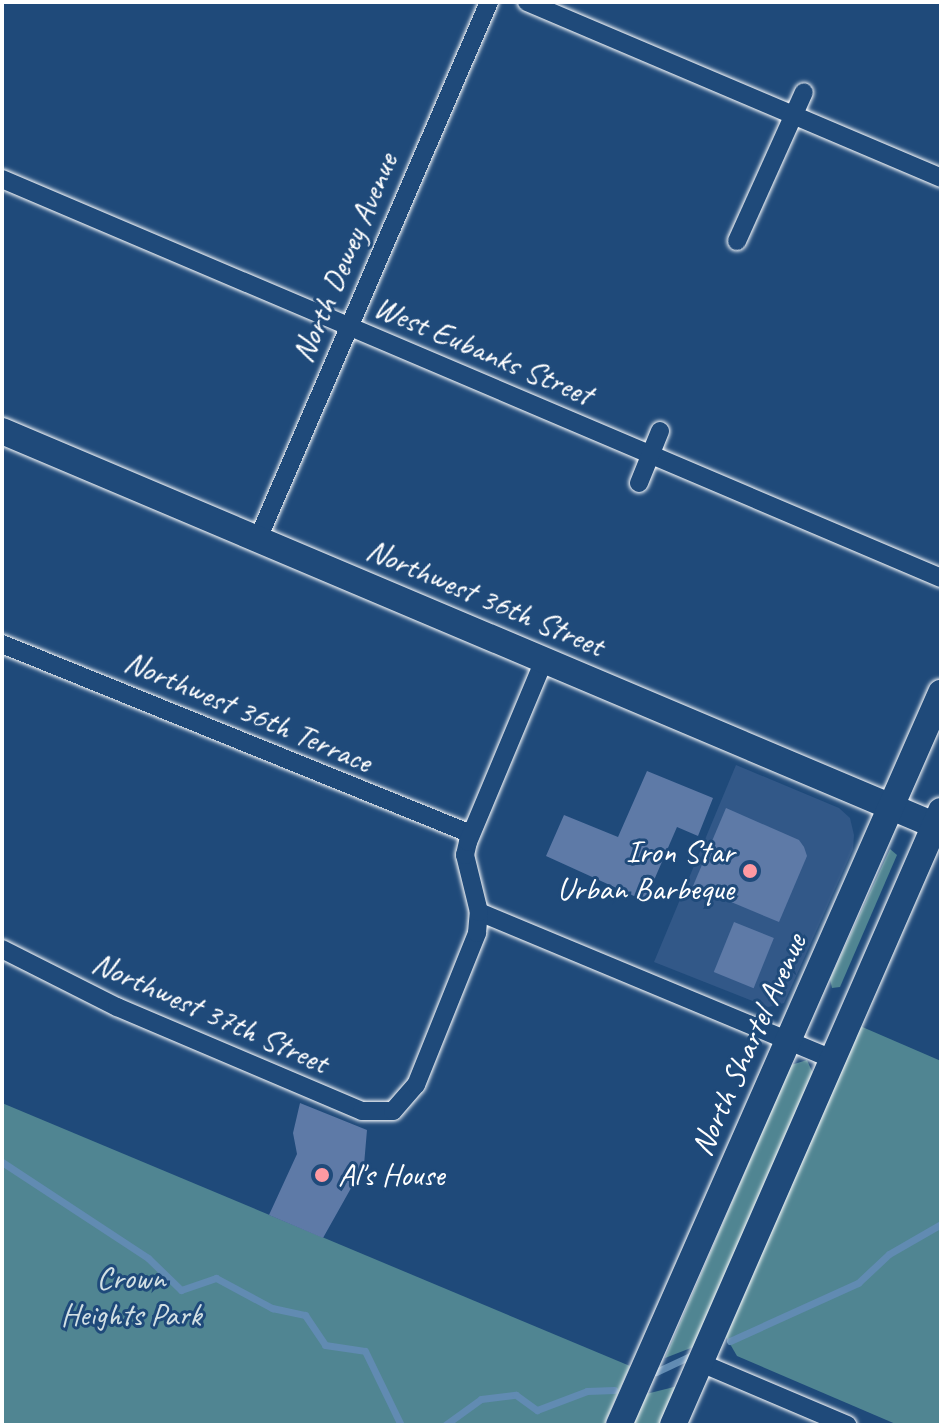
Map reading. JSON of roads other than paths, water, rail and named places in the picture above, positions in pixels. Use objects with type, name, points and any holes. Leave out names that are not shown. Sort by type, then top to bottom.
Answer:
[{"type":"street","name":"North Dewey Avenue","points":[[258,539],[347,326],[489,2]]},
{"type":"street","points":[[527,2],[941,178]]},
{"type":"street","points":[[737,241],[804,92]]},
{"type":"street","name":"West Eubanks Street","points":[[2,179],[941,578]]},
{"type":"street","name":"Northwest 36th Street","points":[[2,431],[892,807],[939,821]]},
{"type":"street","points":[[639,483],[660,431]]},
{"type":"street","name":"Northwest 36th Terrace","points":[[2,644],[471,834]]},
{"type":"street","points":[[544,660],[465,855],[479,912],[833,1059]]},
{"type":"street","name":"North Shartel Avenue","points":[[621,1421],[941,693]]},
{"type":"street","points":[[673,1425],[704,1372],[720,1320],[939,821]]},
{"type":"street","name":"Northwest 37th Street","points":[[2,949],[117,1007],[362,1111],[385,1114],[398,1107],[422,1071],[477,933],[479,912]]},
{"type":"street","points":[[704,1372],[847,1425]]},
{"type":"waterway","points":[[2,1162],[148,1258],[181,1290],[216,1278],[272,1308],[305,1315],[325,1345],[365,1351],[401,1425]]},
{"type":"waterway","points":[[730,1341],[858,1283],[889,1254],[941,1224]]},
{"type":"waterway","points":[[656,1372],[691,1356]]},
{"type":"waterway","points":[[445,1425],[481,1399],[516,1395],[537,1410],[587,1391],[614,1390]]},
{"type":"place","name":"Iron Star Urban Barbeque","points":[[750,871]]},
{"type":"place","name":"Al's House","points":[[322,1175]]},
{"type":"park label","name":"Crown Heights Park","points":[[131,1298]]}]
